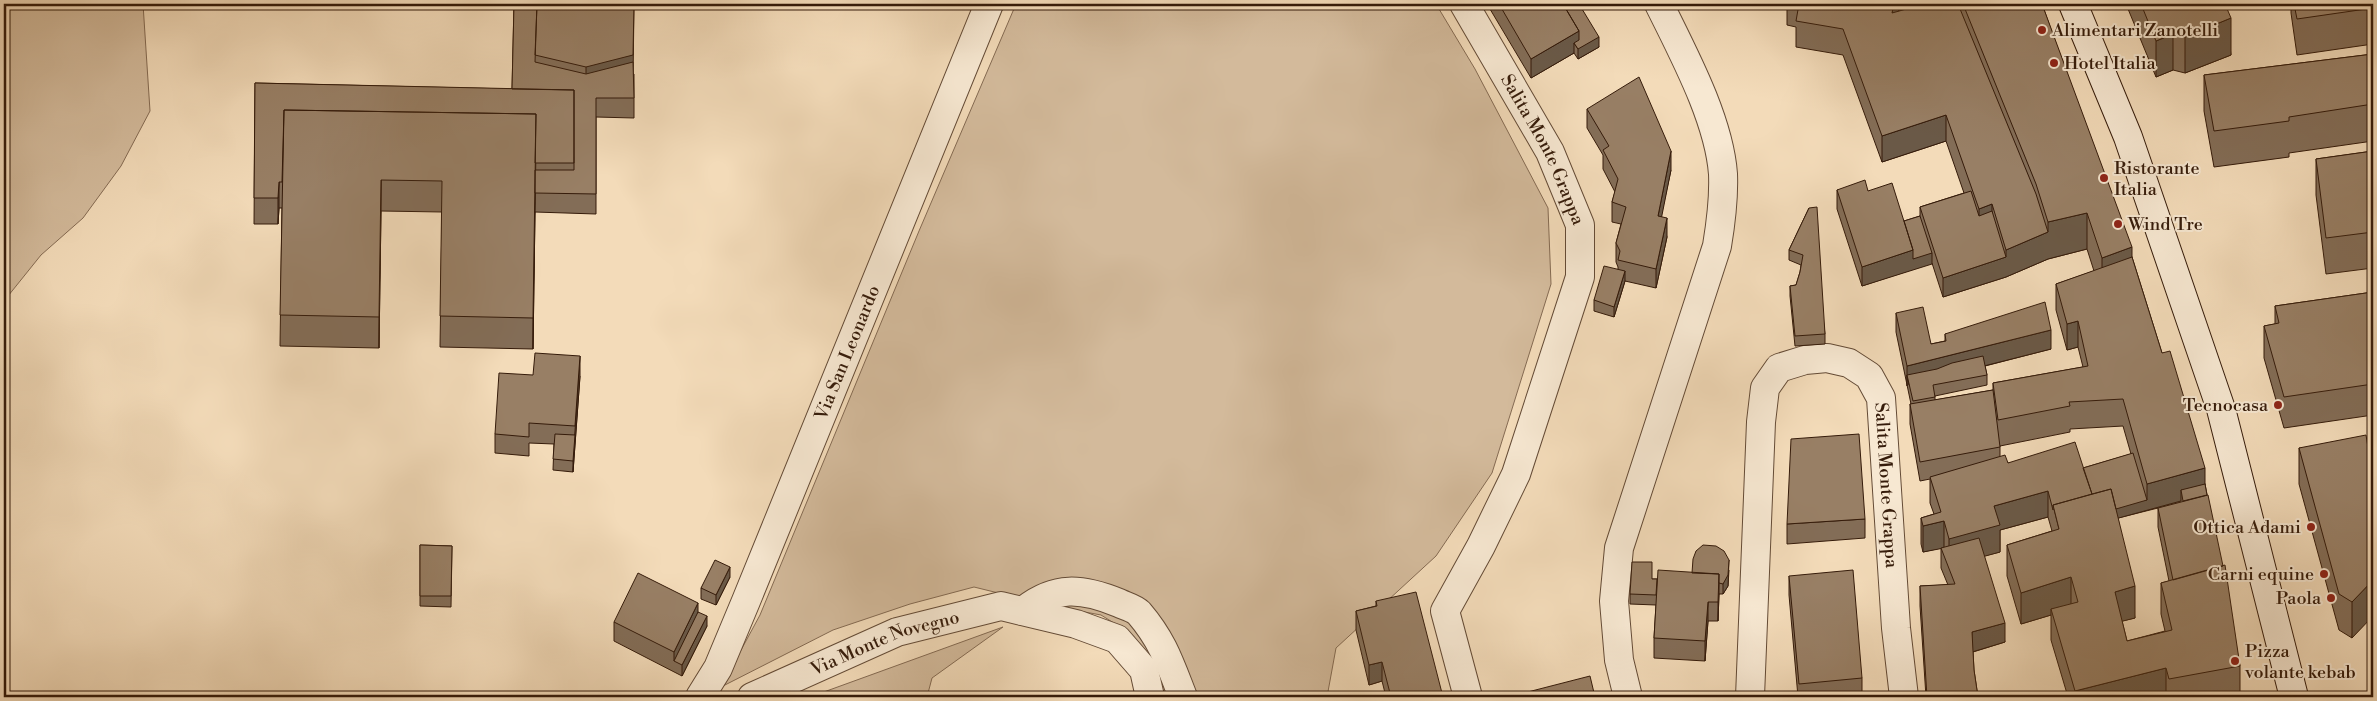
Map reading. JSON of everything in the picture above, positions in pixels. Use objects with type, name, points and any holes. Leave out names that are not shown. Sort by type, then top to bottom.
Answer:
[{"type":"street","name":"Via San Leonardo","points":[[700,697],[718,668],[746,601],[989,4]]},
{"type":"street","name":"Salita Monte Grappa","points":[[1464,4],[1550,152],[1580,226],[1580,277],[1516,474],[1481,546],[1445,611],[1468,697]]},
{"type":"street","points":[[1628,697],[1619,660],[1614,601],[1619,548],[1717,246],[1723,208],[1723,173],[1716,136],[1689,65],[1659,4]]},
{"type":"street","points":[[2073,4],[2128,137],[2221,409],[2294,697]]},
{"type":"street","name":"Salita Monte Grappa","points":[[1750,697],[1760,422],[1765,388],[1779,368],[1805,360],[1827,358],[1849,363],[1869,376],[1881,398],[1896,628],[1904,697]]},
{"type":"street","points":[[1023,611],[1038,599],[1056,592],[1094,593],[1137,611],[1163,646],[1183,697]]},
{"type":"street","name":"Via Monte Novegno","points":[[752,697],[897,632],[1001,606],[1076,624],[1117,639],[1144,670],[1150,697]]},
{"type":"shaded area","points":[[4,4],[143,4],[150,111],[121,166],[83,218],[41,255],[4,301]]},
{"type":"shaded area","points":[[1016,4],[1436,4],[1475,69],[1548,208],[1551,284],[1492,473],[1436,556],[1336,648],[1327,697],[1161,697],[1144,651],[1130,633],[1101,615],[1047,605],[974,587],[910,604],[833,630],[721,687],[760,615],[919,231]]},
{"type":"shaded area","points":[[1003,627],[932,678],[927,697],[810,697]]},
{"type":"building","points":[[514,4],[537,4],[535,62],[586,74],[633,62],[634,98],[596,98],[596,194],[535,193],[535,170],[574,170],[574,90],[512,89]]},
{"type":"building","points":[[537,4],[634,4],[633,55],[586,67],[535,55]]},
{"type":"building","points":[[1499,4],[1563,4],[1579,31],[1531,59]]},
{"type":"building","points":[[1563,4],[1579,4],[1599,37],[1578,49],[1574,43],[1579,40],[1579,31]]},
{"type":"building","points":[[1799,4],[1894,4],[1892,13],[1920,4],[1958,4],[2036,194],[2048,232],[2006,250],[1992,204],[1979,209],[1946,115],[1882,136],[1843,29],[1796,21]]},
{"type":"building","points":[[1963,4],[2042,4],[2132,247],[2102,258],[2087,213],[2048,222],[2036,184]]},
{"type":"building","points":[[2141,4],[2225,4],[2231,18],[2185,37],[2173,34],[2156,41]]},
{"type":"building","points":[[2294,4],[2373,4],[2373,8],[2297,19]]},
{"type":"building","points":[[2373,54],[2373,104],[2289,117],[2289,121],[2214,131],[2204,75]]},
{"type":"building","points":[[1639,77],[1671,151],[1658,216],[1667,218],[1656,269],[1618,260],[1620,251],[1616,243],[1626,207],[1612,202],[1618,179],[1603,150],[1609,146],[1587,109]]},
{"type":"building","points":[[255,83],[574,90],[574,163],[535,163],[536,114],[284,110],[282,182],[279,182],[278,198],[254,198]]},
{"type":"building","points":[[284,110],[536,114],[533,318],[440,316],[442,181],[381,180],[379,317],[280,315]]},
{"type":"building","points":[[2373,151],[2373,232],[2326,238],[2316,159]]},
{"type":"building","points":[[1865,180],[1868,191],[1892,183],[1913,250],[1862,267],[1837,190]]},
{"type":"building","points":[[1971,191],[1979,216],[1992,211],[2006,257],[1943,278],[1920,207]]},
{"type":"building","points":[[1817,207],[1825,334],[1795,336],[1790,286],[1796,285],[1803,255],[1789,250],[1809,208]]},
{"type":"building","points":[[1920,216],[1932,253],[1913,259],[1913,250],[1904,221]]},
{"type":"building","points":[[2132,257],[2162,353],[2170,351],[2205,468],[2147,484],[2123,399],[2069,402],[2070,406],[1998,420],[1993,383],[2088,366],[2078,321],[2067,324],[2056,284]]},
{"type":"building","points":[[1604,266],[1625,271],[1614,307],[1594,300]]},
{"type":"building","points":[[2373,292],[2373,384],[2284,397],[2264,326],[2279,323],[2275,306]]},
{"type":"building","points":[[2045,302],[2051,330],[1907,366],[1896,313],[1923,307],[1931,344],[1946,341],[1945,334]]},
{"type":"building","points":[[535,353],[580,356],[575,426],[529,423],[529,437],[495,434],[499,373],[533,375]]},
{"type":"building","points":[[1983,356],[1987,375],[1933,385],[1935,397],[1913,401],[1907,375]]},
{"type":"building","points":[[1993,390],[2000,447],[1920,462],[1910,404]]},
{"type":"building","points":[[555,434],[575,435],[573,461],[553,459]]},
{"type":"building","points":[[1859,434],[1865,519],[1787,524],[1791,439]]},
{"type":"building","points":[[2366,435],[2369,454],[2373,453],[2373,580],[2352,602],[2339,594],[2299,448]]},
{"type":"building","points":[[2075,442],[2092,494],[2053,505],[2053,510],[2048,491],[1994,506],[2000,525],[1949,539],[1944,521],[1923,526],[1921,518],[1941,512],[1930,477],[2005,455],[2008,463]]},
{"type":"building","points":[[2133,453],[2147,500],[2116,509],[2111,489],[2092,494],[2083,468]]},
{"type":"building","points":[[2205,484],[2207,495],[2183,501],[2181,490]]},
{"type":"building","points":[[2111,489],[2135,586],[2115,592],[2127,641],[2172,630],[2161,583],[2225,565],[2240,666],[2169,679],[2166,668],[2075,691],[2051,609],[2078,602],[2071,577],[2021,593],[2007,545],[2059,529],[2053,505]]},
{"type":"building","points":[[2208,495],[2223,566],[2173,580],[2158,508]]},
{"type":"building","points":[[1979,538],[2005,623],[1972,632],[1974,670],[1978,697],[1927,697],[1920,586],[1955,584],[1941,548]]},
{"type":"building","points":[[420,545],[452,546],[451,596],[420,596]]},
{"type":"building","points":[[1703,545],[1716,546],[1724,551],[1729,560],[1728,575],[1723,584],[1719,583],[1719,574],[1692,573],[1693,559],[1696,551]]},
{"type":"building","points":[[715,560],[730,567],[716,595],[701,588]]},
{"type":"building","points":[[1632,562],[1652,562],[1652,579],[1657,579],[1656,595],[1630,594]]},
{"type":"building","points":[[1658,570],[1719,574],[1718,602],[1708,602],[1705,641],[1654,638]]},
{"type":"building","points":[[1853,570],[1862,678],[1799,684],[1789,576]]},
{"type":"building","points":[[638,573],[698,603],[674,652],[614,622]]},
{"type":"building","points":[[1416,592],[1443,697],[1391,697],[1382,662],[1369,665],[1356,611],[1377,606],[1376,601]]},
{"type":"building","points":[[698,612],[707,616],[682,665],[674,661]]},
{"type":"building","points":[[1590,676],[1595,697],[1520,697],[1520,694]]},
{"type":"place","name":"Alimentari Zanotelli","points":[[2042,30]]},
{"type":"place","name":"Hotel Italia","points":[[2054,63]]},
{"type":"place","name":"Ristorante Italia","points":[[2104,178]]},
{"type":"place","name":"Wind Tre","points":[[2118,224]]},
{"type":"place","name":"Tecnocasa","points":[[2278,405]]},
{"type":"place","name":"Ottica Adami","points":[[2311,527]]},
{"type":"place","name":"Carni equine","points":[[2324,574]]},
{"type":"place","name":"Paola","points":[[2331,598]]},
{"type":"place","name":"Pizza volante kebab","points":[[2235,661]]}]
